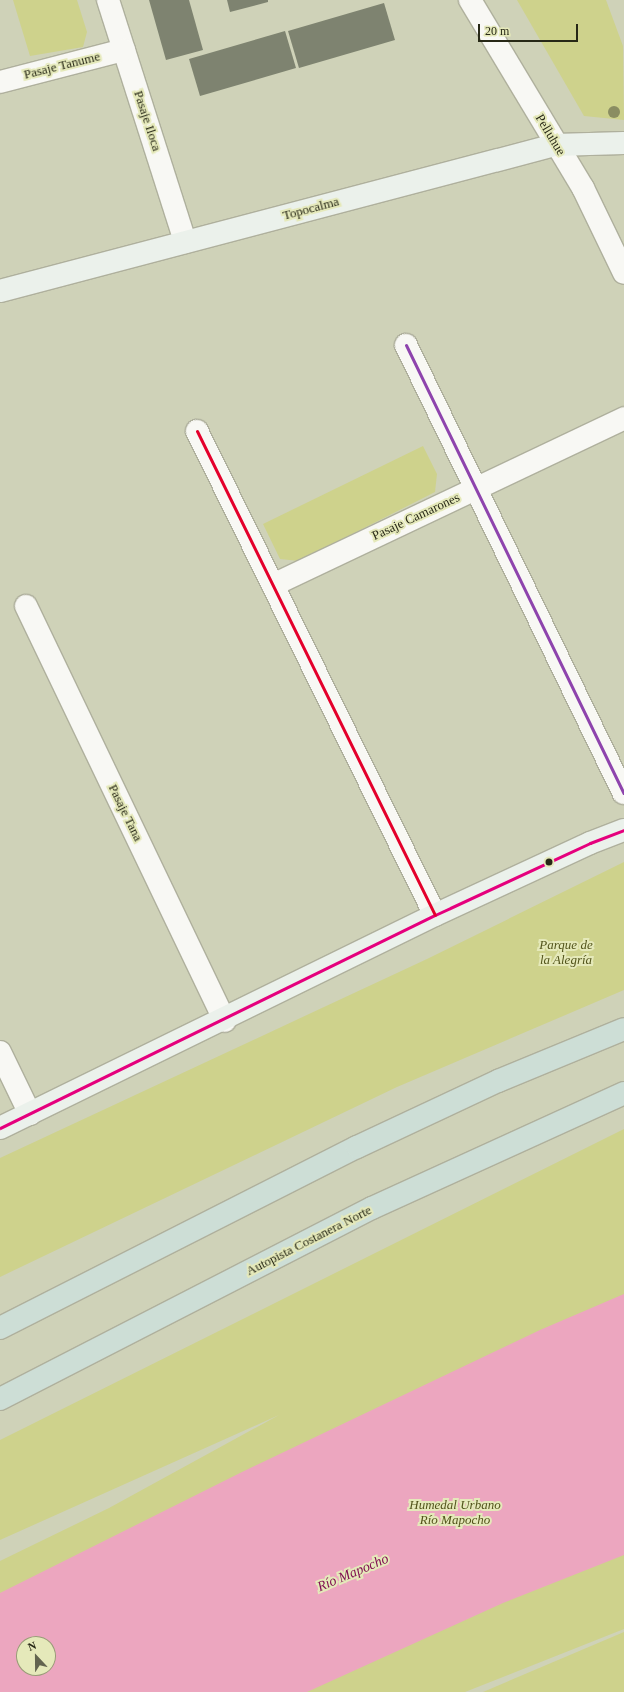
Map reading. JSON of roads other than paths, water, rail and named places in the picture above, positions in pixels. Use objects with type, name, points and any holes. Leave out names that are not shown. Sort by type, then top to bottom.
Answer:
[{"type":"highway","points":[[0,1328],[357,1147],[498,1081],[624,1028]]},
{"type":"highway","name":"Autopista Costanera Norte","points":[[0,1399],[372,1208],[624,1094]]},
{"type":"street","name":"Pasaje Iloca","points":[[108,0],[185,242]]},
{"type":"street","name":"Pelluhue","points":[[470,0],[555,145],[583,188],[624,273]]},
{"type":"street","name":"Pasaje Tanume","points":[[0,82],[124,50]]},
{"type":"street","name":"Topocalma","points":[[0,291],[555,145],[624,143]]},
{"type":"street","points":[[406,345],[624,793]]},
{"type":"street","name":"Pasaje Camarones","points":[[272,585],[624,418]]},
{"type":"street","points":[[197,431],[436,915]]},
{"type":"street","name":"Pasaje Tana","points":[[26,606],[225,1020]]},
{"type":"street","points":[[0,1128],[225,1020],[436,915],[590,843],[624,830]]},
{"type":"street","points":[[0,1052],[30,1114]]},
{"type":"water","name":"Humedal Urbano Río Mapocho","points":[[624,1294],[624,1555],[503,1603],[307,1692],[0,1692],[0,1593],[240,1473],[540,1330]]},
{"type":"park label","name":"Parque de la Alegría","points":[[566,954]]},
{"type":"water label","name":"Río Mapocho","points":[[353,1573]]}]
